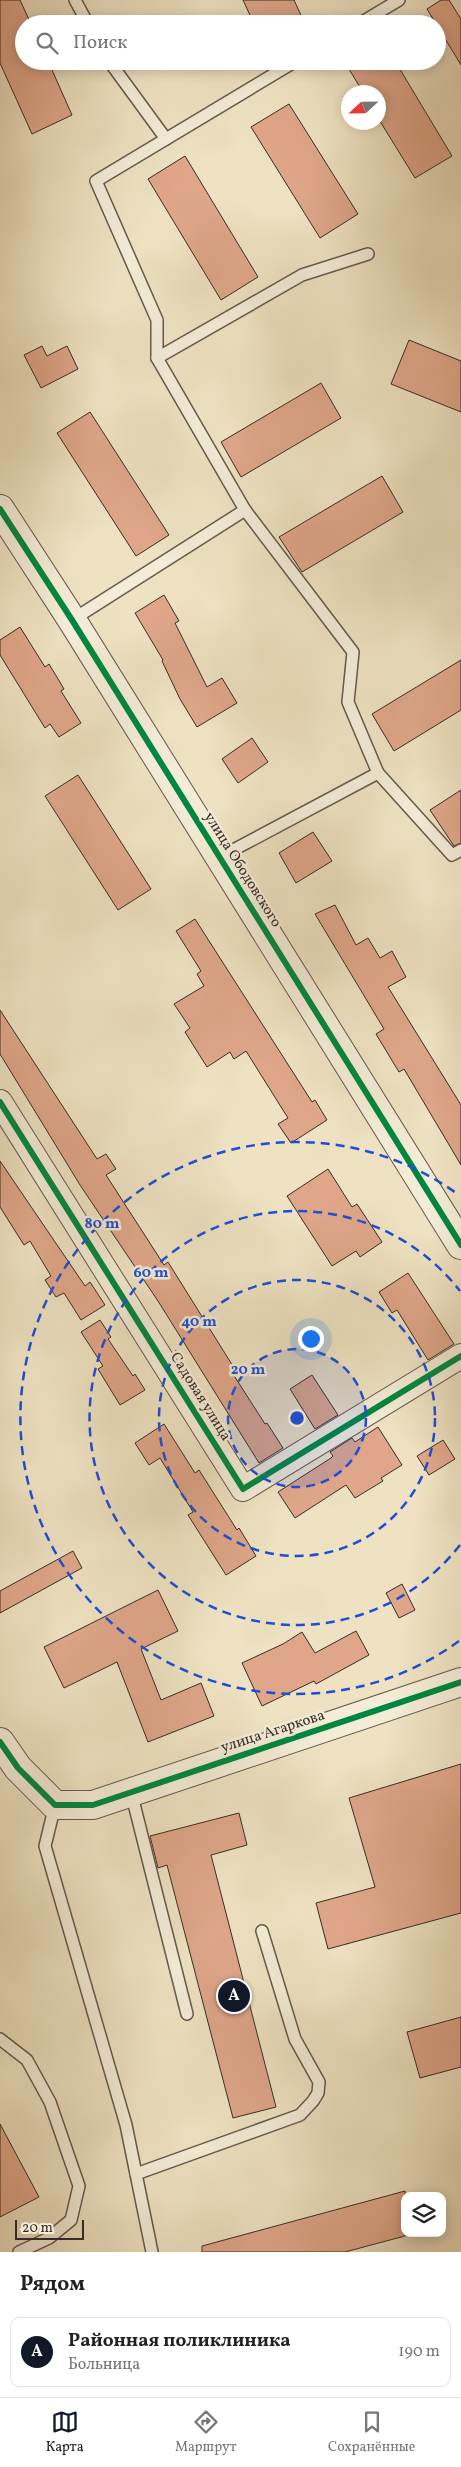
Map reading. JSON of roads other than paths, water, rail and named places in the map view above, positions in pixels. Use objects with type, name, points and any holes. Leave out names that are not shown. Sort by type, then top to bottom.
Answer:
[{"type":"street","name":"улица Ободовского","points":[[0,509],[72,620],[461,1245]]},
{"type":"street","name":"Садовая улица","points":[[0,1102],[243,1489],[461,1356]]},
{"type":"street","name":"улица Агаркова","points":[[55,1805],[93,1805],[461,1682]]},
{"type":"street","points":[[0,1742],[18,1768],[55,1805]]},
{"type":"lane","points":[[75,0],[83,15]]},
{"type":"lane","points":[[374,15],[398,0]]},
{"type":"lane","points":[[116,70],[166,139]]},
{"type":"lane","points":[[281,70],[96,181],[157,320],[157,358],[245,510],[353,652],[348,702],[378,773],[452,855],[461,850]]},
{"type":"lane","points":[[157,358],[302,276],[368,254]]},
{"type":"lane","points":[[72,620],[245,510]]},
{"type":"lane","points":[[220,857],[378,773]]},
{"type":"lane","points":[[131,1792],[187,2014]]},
{"type":"lane","points":[[55,1805],[45,1846],[126,2125],[152,2252]]},
{"type":"lane","points":[[136,2174],[300,2115],[307,2109],[318,2093],[319,2082],[295,2039],[262,1931]]},
{"type":"lane","points":[[0,2039],[27,2060],[50,2102],[79,2186],[71,2220],[49,2238],[19,2252]]},
{"type":"place","name":"Районная поликлиника","points":[[234,1996]]}]
